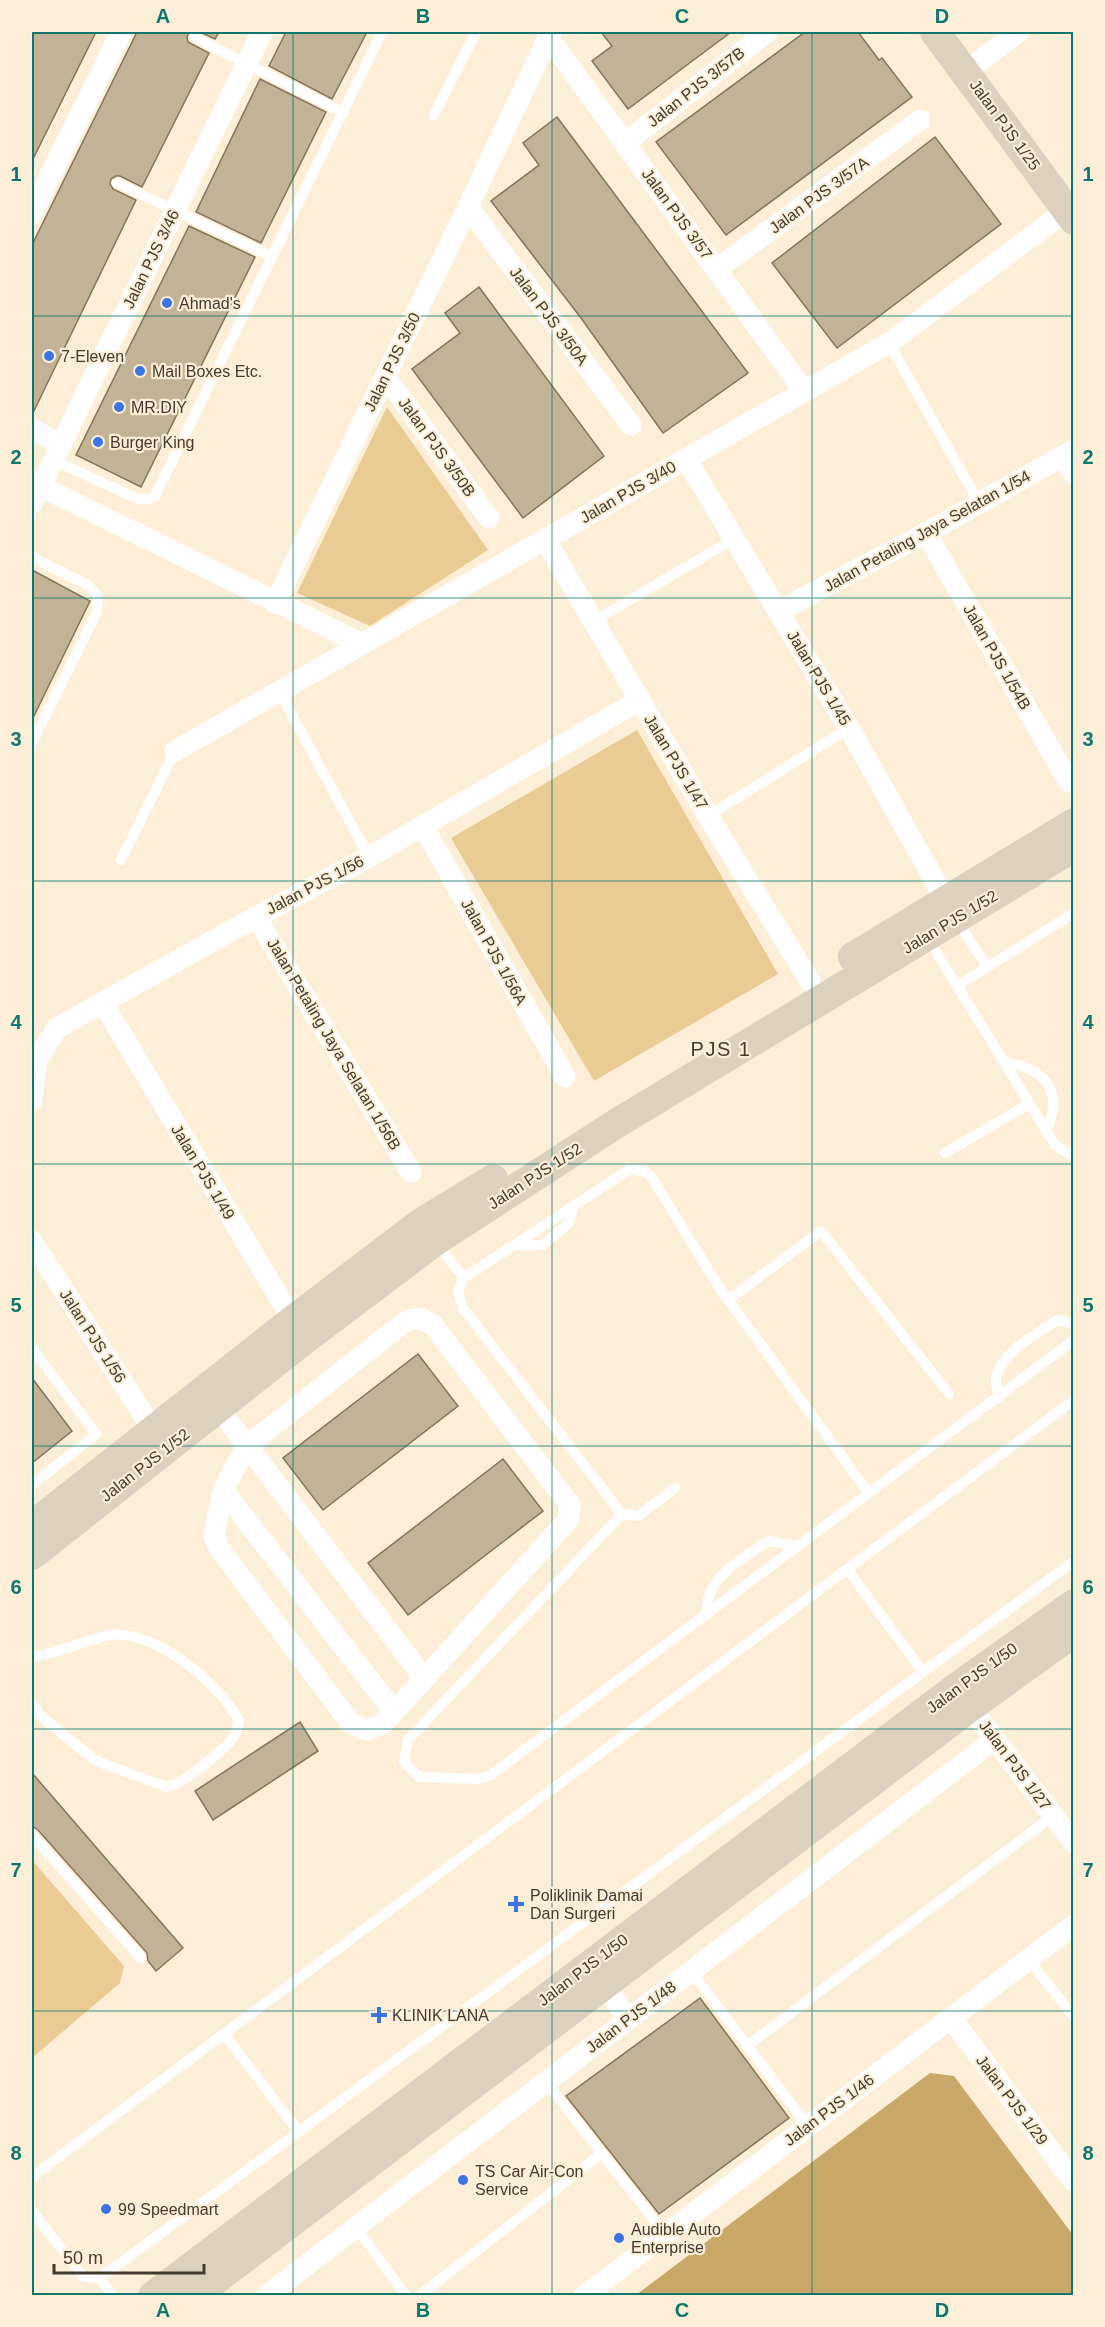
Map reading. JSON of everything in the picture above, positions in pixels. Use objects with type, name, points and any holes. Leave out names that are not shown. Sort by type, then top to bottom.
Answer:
[{"type":"street","points":[[32,213],[120,32]]},
{"type":"street","name":"Jalan PJS 3/46","points":[[34,491],[57,452],[262,32]]},
{"type":"street","name":"Jalan PJS 3/57B","points":[[625,142],[767,32]]},
{"type":"street","points":[[965,72],[1018,32]]},
{"type":"street","name":"Jalan PJS 3/57","points":[[549,34],[804,391]]},
{"type":"street","name":"Jalan PJS 3/50","points":[[275,603],[468,207],[549,34]]},
{"type":"street","name":"Jalan PJS 1/25","points":[[942,34],[965,72],[1070,215]]},
{"type":"street","name":"Jalan PJS 3/57A","points":[[717,270],[920,120]]},
{"type":"street","name":"Jalan PJS 3/50A","points":[[468,207],[631,425]]},
{"type":"street","name":"Jalan PJS 3/40","points":[[175,751],[889,343],[1070,215]]},
{"type":"street","name":"Jalan PJS 3/50B","points":[[385,376],[489,518]]},
{"type":"street","points":[[32,429],[57,452]]},
{"type":"street","name":"Jalan PJS 1/45","points":[[686,459],[849,728],[951,909]]},
{"type":"street","name":"Jalan Petaling Jaya Selatan 1/54","points":[[779,611],[979,503],[1070,460]]},
{"type":"street","points":[[34,491],[362,644]]},
{"type":"street","name":"Jalan PJS 1/54B","points":[[926,533],[1069,782]]},
{"type":"street","name":"Jalan PJS 1/47","points":[[545,539],[708,816],[811,983]]},
{"type":"street","name":"Jalan PJS 1/56","points":[[32,1100],[37,1060],[51,1034],[60,1025],[369,857],[640,700]]},
{"type":"street","name":"Jalan PJS 1/52","points":[[428,1232],[614,1125],[951,909],[1074,823]]},
{"type":"street","name":"Jalan PJS 1/56A","points":[[423,826],[565,1077]]},
{"type":"street","name":"Jalan PJS 1/52","points":[[951,909],[1074,847]]},
{"type":"street","name":"Jalan Petaling Jaya Selatan 1/56B","points":[[256,917],[411,1172]]},
{"type":"street","name":"Jalan PJS 1/52","points":[[32,1555],[211,1399],[428,1232],[811,983],[921,927]]},
{"type":"street","name":"Jalan PJS 1/49","points":[[103,1003],[298,1330]]},
{"type":"street","name":"Jalan PJS 1/56","points":[[32,1242],[154,1431]]},
{"type":"street","points":[[420,1318],[433,1326],[570,1505],[569,1519],[394,1712],[382,1724],[366,1730],[350,1722],[219,1548],[214,1536],[223,1491],[247,1446],[406,1321],[420,1318]]},
{"type":"street","points":[[211,1399],[424,1678]]},
{"type":"street","name":"Jalan PJS 1/52","points":[[32,1526],[154,1431],[211,1399]]},
{"type":"street","points":[[223,1491],[394,1712]]},
{"type":"street","name":"Jalan PJS 1/50","points":[[153,2295],[596,1975],[963,1698],[1074,1604]]},
{"type":"street","name":"Jalan PJS 1/50","points":[[963,1698],[1074,1632]]},
{"type":"street","name":"Jalan PJS 1/27","points":[[963,1698],[1074,1843]]},
{"type":"street","name":"Jalan PJS 1/48","points":[[267,2295],[995,1739]]},
{"type":"street","name":"Jalan PJS 1/46","points":[[584,2295],[1074,1925]]},
{"type":"street","points":[[596,1975],[630,2019]]},
{"type":"street","name":"Jalan PJS 1/50","points":[[194,2295],[596,1975]]},
{"type":"street","name":"Jalan PJS 1/29","points":[[951,2018],[1074,2182]]},
{"type":"lane","points":[[57,452],[138,499],[150,499],[155,496],[382,32]]},
{"type":"lane","points":[[434,115],[476,32]]},
{"type":"lane","points":[[194,37],[344,113]]},
{"type":"lane","points":[[117,183],[273,257]]},
{"type":"lane","points":[[889,343],[979,503]]},
{"type":"lane","points":[[594,621],[734,538]]},
{"type":"lane","points":[[32,557],[88,585],[98,597],[97,612],[32,743]]},
{"type":"lane","points":[[279,691],[369,857]]},
{"type":"lane","points":[[708,816],[849,728]]},
{"type":"lane","points":[[121,860],[175,751]]},
{"type":"lane","points":[[951,909],[987,967]]},
{"type":"lane","points":[[957,986],[1074,913]]},
{"type":"lane","points":[[921,927],[1055,1145],[1074,1157]]},
{"type":"lane","points":[[1003,1062],[1019,1064],[1033,1071],[1050,1085],[1054,1099],[1054,1115],[1046,1131]]},
{"type":"lane","points":[[945,1153],[1029,1104]]},
{"type":"lane","points":[[675,1488],[638,1516],[622,1514],[462,1307],[458,1291],[464,1278],[630,1169],[646,1172],[728,1300],[869,1494]]},
{"type":"lane","points":[[515,1245],[543,1245],[569,1223],[574,1205]]},
{"type":"lane","points":[[728,1300],[820,1231],[949,1394]]},
{"type":"lane","points":[[428,1232],[464,1278]]},
{"type":"lane","points":[[999,1398],[996,1379],[1002,1362],[1027,1340],[1058,1320],[1074,1324]]},
{"type":"lane","points":[[622,1514],[408,1740],[404,1762],[419,1777],[479,1779],[491,1775],[1074,1340]]},
{"type":"lane","points":[[32,1348],[96,1434],[32,1485]]},
{"type":"lane","points":[[32,2177],[1074,1400]]},
{"type":"lane","points":[[706,1615],[709,1595],[718,1579],[745,1557],[769,1541],[798,1546]]},
{"type":"lane","points":[[32,2211],[84,2277],[100,2278],[1074,1561]]},
{"type":"lane","points":[[847,1569],[923,1672]]},
{"type":"lane","points":[[32,1657],[112,1635],[144,1640],[180,1657],[210,1683],[233,1709],[239,1721],[235,1735],[209,1759],[182,1781],[167,1787],[96,1761],[42,1717],[32,1704]]},
{"type":"lane","points":[[747,2046],[1053,1815]]},
{"type":"lane","points":[[32,1835],[141,1958]]},
{"type":"lane","points":[[1028,1959],[1074,2017]]},
{"type":"lane","points":[[691,1971],[808,2126]]},
{"type":"lane","points":[[224,2034],[299,2132]]},
{"type":"lane","points":[[546,2082],[665,2234]]},
{"type":"lane","points":[[419,2295],[602,2153]]},
{"type":"lane","points":[[356,2227],[406,2295]]},
{"type":"lane","points":[[100,2278],[113,2295]]},
{"type":"shaded area","points":[[387,407],[488,550],[370,626],[297,593]]},
{"type":"shaded area","points":[[637,730],[778,974],[594,1081],[451,838]]},
{"type":"shaded area","points":[[32,1860],[124,1966],[120,1983],[32,2058]]},
{"type":"shaded area","points":[[930,2073],[954,2076],[1073,2235],[1073,2295],[636,2295]]},
{"type":"building","points":[[32,32],[96,32],[32,161]]},
{"type":"building","points":[[137,32],[189,32],[188,42],[209,53],[142,187],[120,176],[111,179],[110,184],[113,189],[136,200],[32,415],[32,245]]},
{"type":"building","points":[[200,32],[219,32],[215,39]]},
{"type":"building","points":[[286,32],[367,32],[332,99],[269,66]]},
{"type":"building","points":[[601,32],[731,32],[628,109],[592,61],[612,46]]},
{"type":"building","points":[[805,32],[858,32],[879,60],[882,58],[912,97],[726,235],[656,142]]},
{"type":"building","points":[[260,79],[326,112],[261,243],[196,212]]},
{"type":"building","points":[[557,117],[748,373],[663,433],[581,318],[491,201],[539,165],[523,143]]},
{"type":"building","points":[[935,137],[1001,224],[837,348],[772,263]]},
{"type":"building","points":[[189,226],[255,257],[141,487],[76,455]]},
{"type":"building","points":[[479,287],[604,456],[523,518],[412,369],[460,333],[445,313]]},
{"type":"building","points":[[32,570],[90,601],[32,720]]},
{"type":"building","points":[[418,1354],[458,1406],[323,1510],[283,1458]]},
{"type":"building","points":[[32,1378],[72,1431],[32,1463]]},
{"type":"building","points":[[503,1459],[543,1511],[408,1615],[368,1563]]},
{"type":"building","points":[[300,1722],[318,1751],[213,1820],[195,1791]]},
{"type":"building","points":[[32,1773],[183,1948],[156,1971],[148,1961],[147,1953],[32,1826]]},
{"type":"building","points":[[700,1998],[789,2118],[659,2214],[566,2096]]},
{"type":"place","name":"Ahmad's","points":[[167,303]]},
{"type":"place","name":"7-Eleven","points":[[49,356]]},
{"type":"place","name":"Mail Boxes Etc.","points":[[140,371]]},
{"type":"place","name":"MR.DIY","points":[[119,407]]},
{"type":"place","name":"Burger King","points":[[98,442]]},
{"type":"place","name":"Poliklinik Damai Dan Surgeri","points":[[516,1904]]},
{"type":"place","name":"KLINIK LANA","points":[[379,2015]]},
{"type":"place","name":"TS Car Air-Con Service","points":[[463,2180]]},
{"type":"place","name":"99 Speedmart","points":[[106,2209]]},
{"type":"place","name":"Audible Auto Enterprise","points":[[619,2238]]},
{"type":"district","name":"PJS 1","points":[[721,1049]]}]
